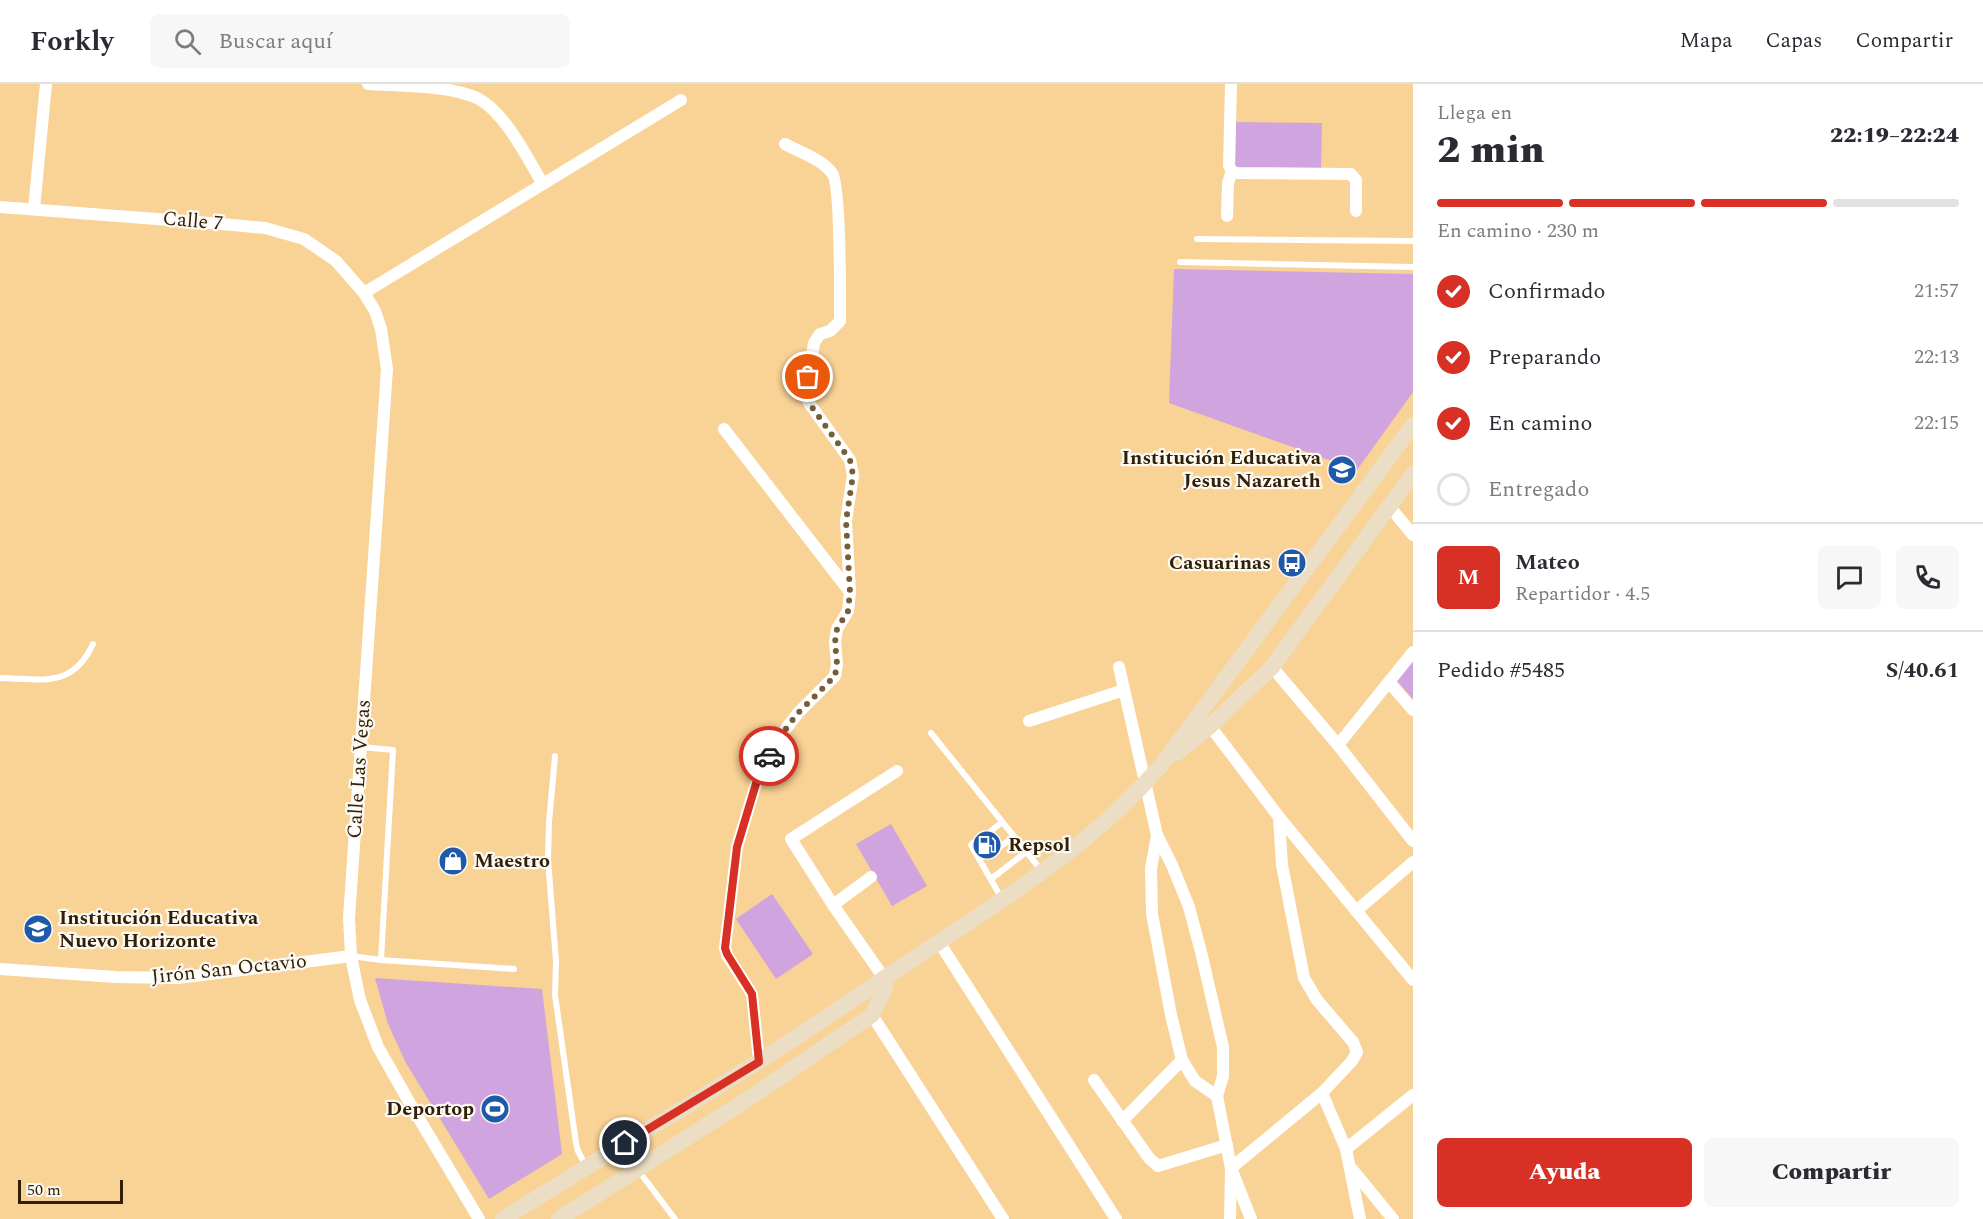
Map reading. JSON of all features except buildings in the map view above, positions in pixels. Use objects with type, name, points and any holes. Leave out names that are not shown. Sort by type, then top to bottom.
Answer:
[{"type":"main road","points":[[503,1219],[759,1062],[1042,872],[1120,809],[1162,764],[1413,425]]},
{"type":"main road","points":[[1162,764],[1210,726],[1272,667],[1413,474]]},
{"type":"main road","points":[[559,1219],[745,1101],[872,1015],[882,999],[885,989],[884,978]]},
{"type":"street","points":[[34,208],[46,84]]},
{"type":"street","points":[[368,84],[446,90],[464,93],[480,100],[504,123],[543,184]]},
{"type":"street","points":[[1231,84],[1229,166],[1232,171],[1236,173],[1351,174],[1356,180],[1356,211]]},
{"type":"street","points":[[364,293],[681,100]]},
{"type":"street","points":[[759,1062],[752,994],[725,948],[737,847],[758,777],[775,743],[798,713],[835,676],[837,629],[848,611],[850,592],[846,521],[853,475],[850,460],[809,403],[806,394],[814,343],[820,334],[830,331],[840,321],[835,176],[826,166],[785,144]]},
{"type":"street","points":[[1227,216],[1228,183],[1232,171]]},
{"type":"street","name":"Calle 7","points":[[0,207],[265,228],[304,239],[336,261],[364,293]]},
{"type":"street","name":"Calle Las Vegas","points":[[364,293],[375,311],[381,329],[387,369],[349,918],[351,956],[360,1000],[383,1057],[478,1219]]},
{"type":"street","points":[[724,429],[850,592]]},
{"type":"street","points":[[1389,506],[1413,535]]},
{"type":"street","points":[[1338,746],[1413,652]]},
{"type":"street","points":[[1119,667],[1157,835],[1189,907],[1223,1047],[1223,1076],[1217,1096],[1231,1168],[1230,1219]]},
{"type":"street","points":[[1272,667],[1413,841]]},
{"type":"street","points":[[1389,682],[1413,710]]},
{"type":"street","points":[[1029,721],[1124,690]]},
{"type":"street","points":[[1210,726],[1279,817],[1413,980]]},
{"type":"street","points":[[884,978],[791,839],[897,771]]},
{"type":"street","points":[[1231,1168],[1322,1093],[1352,1061],[1357,1052],[1353,1042],[1317,1000],[1304,978],[1282,865],[1279,817]]},
{"type":"street","points":[[1157,835],[1151,869],[1152,914],[1171,1015],[1182,1060],[1195,1081],[1217,1096]]},
{"type":"street","points":[[1356,911],[1413,862]]},
{"type":"street","points":[[833,905],[872,877]]},
{"type":"street","points":[[939,942],[1116,1219]]},
{"type":"street","name":"Jirón San Octavio","points":[[0,969],[116,977],[178,978],[351,956]]},
{"type":"street","points":[[872,1015],[1003,1219]]},
{"type":"street","points":[[1122,1121],[1182,1060]]},
{"type":"street","points":[[1094,1080],[1149,1158],[1158,1166],[1227,1145]]},
{"type":"street","points":[[1322,1093],[1346,1149],[1360,1219]]},
{"type":"street","points":[[1346,1149],[1413,1095]]},
{"type":"street","points":[[1350,1167],[1393,1219]]},
{"type":"street","points":[[1231,1168],[1251,1219]]},
{"type":"lane","points":[[1197,239],[1413,241]]},
{"type":"lane","points":[[1180,262],[1413,267]]},
{"type":"lane","points":[[0,678],[58,679],[81,665],[93,644]]},
{"type":"lane","points":[[931,733],[1042,872]]},
{"type":"lane","points":[[360,747],[393,750],[381,960]]},
{"type":"lane","points":[[555,756],[548,860],[556,961],[555,995],[576,1143],[587,1167]]},
{"type":"lane","points":[[991,831],[1002,822]]},
{"type":"lane","points":[[1002,846],[1014,837]]},
{"type":"lane","points":[[973,843],[971,845],[982,860],[1003,899]]},
{"type":"lane","points":[[991,879],[1026,852]]},
{"type":"lane","points":[[351,956],[514,969]]},
{"type":"lane","points":[[638,1169],[675,1219]]},
{"type":"shaded area","points":[[1236,122],[1322,123],[1321,170],[1235,169]]},
{"type":"shaded area","points":[[1174,269],[1413,274],[1413,392],[1357,470],[1169,403]]},
{"type":"shaded area","points":[[1413,661],[1413,699],[1397,681]]},
{"type":"shaded area","points":[[891,824],[927,886],[892,906],[856,844]]},
{"type":"shaded area","points":[[772,894],[813,954],[776,979],[736,919]]},
{"type":"shaded area","name":"Deportop","points":[[375,978],[542,989],[562,1154],[489,1199],[406,1063],[388,1024]]},
{"type":"way so far","points":[[769,756],[775,743],[798,713],[835,676],[837,629],[848,611],[850,592],[846,521],[853,475],[850,460],[809,403],[806,394],[808,377]]},
{"type":"place","name":"Institución Educativa Jesus Nazareth","points":[[1342,470]]},
{"type":"place","name":"Casuarinas","points":[[1292,563]]},
{"type":"place","name":"Repsol","points":[[987,845]]},
{"type":"place","name":"Maestro","points":[[453,861]]},
{"type":"place","name":"Institución Educativa Nuevo Horizonte","points":[[38,929]]},
{"type":"place","name":"Deportop","points":[[495,1109]]},
{"type":"route","points":[[625,1143],[759,1062],[752,994],[725,948],[737,847],[758,777],[769,756]]}]
